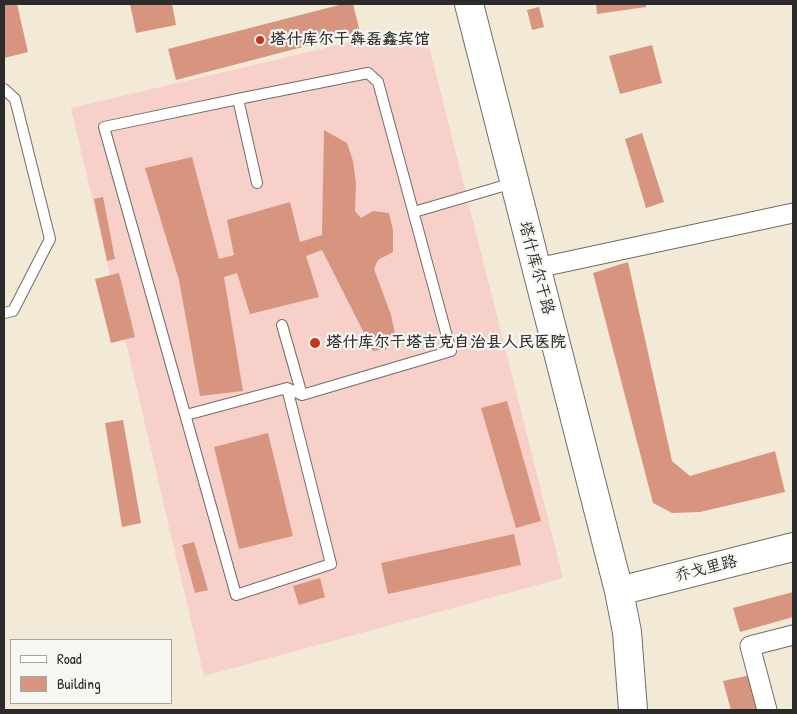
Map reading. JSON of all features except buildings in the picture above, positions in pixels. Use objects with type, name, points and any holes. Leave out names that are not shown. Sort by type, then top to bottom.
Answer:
[{"type":"main road","name":"塔什库尔干路","points":[[469,4],[619,591],[627,632],[633,710]]},
{"type":"main road","name":"乔戈里路","points":[[619,591],[793,547]]},
{"type":"street","points":[[537,268],[793,213]]},
{"type":"street","points":[[767,710],[750,646],[793,635]]},
{"type":"lane","points":[[186,415],[287,388],[302,395],[451,351],[378,82],[368,74],[104,127],[236,595],[331,564],[287,388]]},
{"type":"lane","points":[[4,89],[15,99],[50,239],[13,311],[4,313]]},
{"type":"lane","points":[[238,99],[257,183]]},
{"type":"lane","points":[[414,212],[514,183]]},
{"type":"lane","points":[[282,325],[302,395]]},
{"type":"shaded area","name":"塔什库尔干塔吉克自治县人民医院","points":[[426,34],[563,578],[204,676],[71,108],[368,38],[371,47]]},
{"type":"place","name":"塔什库尔干犇磊鑫宾馆","points":[[260,40]]},
{"type":"place","name":"塔什库尔干塔吉克自治县人民医院","points":[[315,343]]}]
